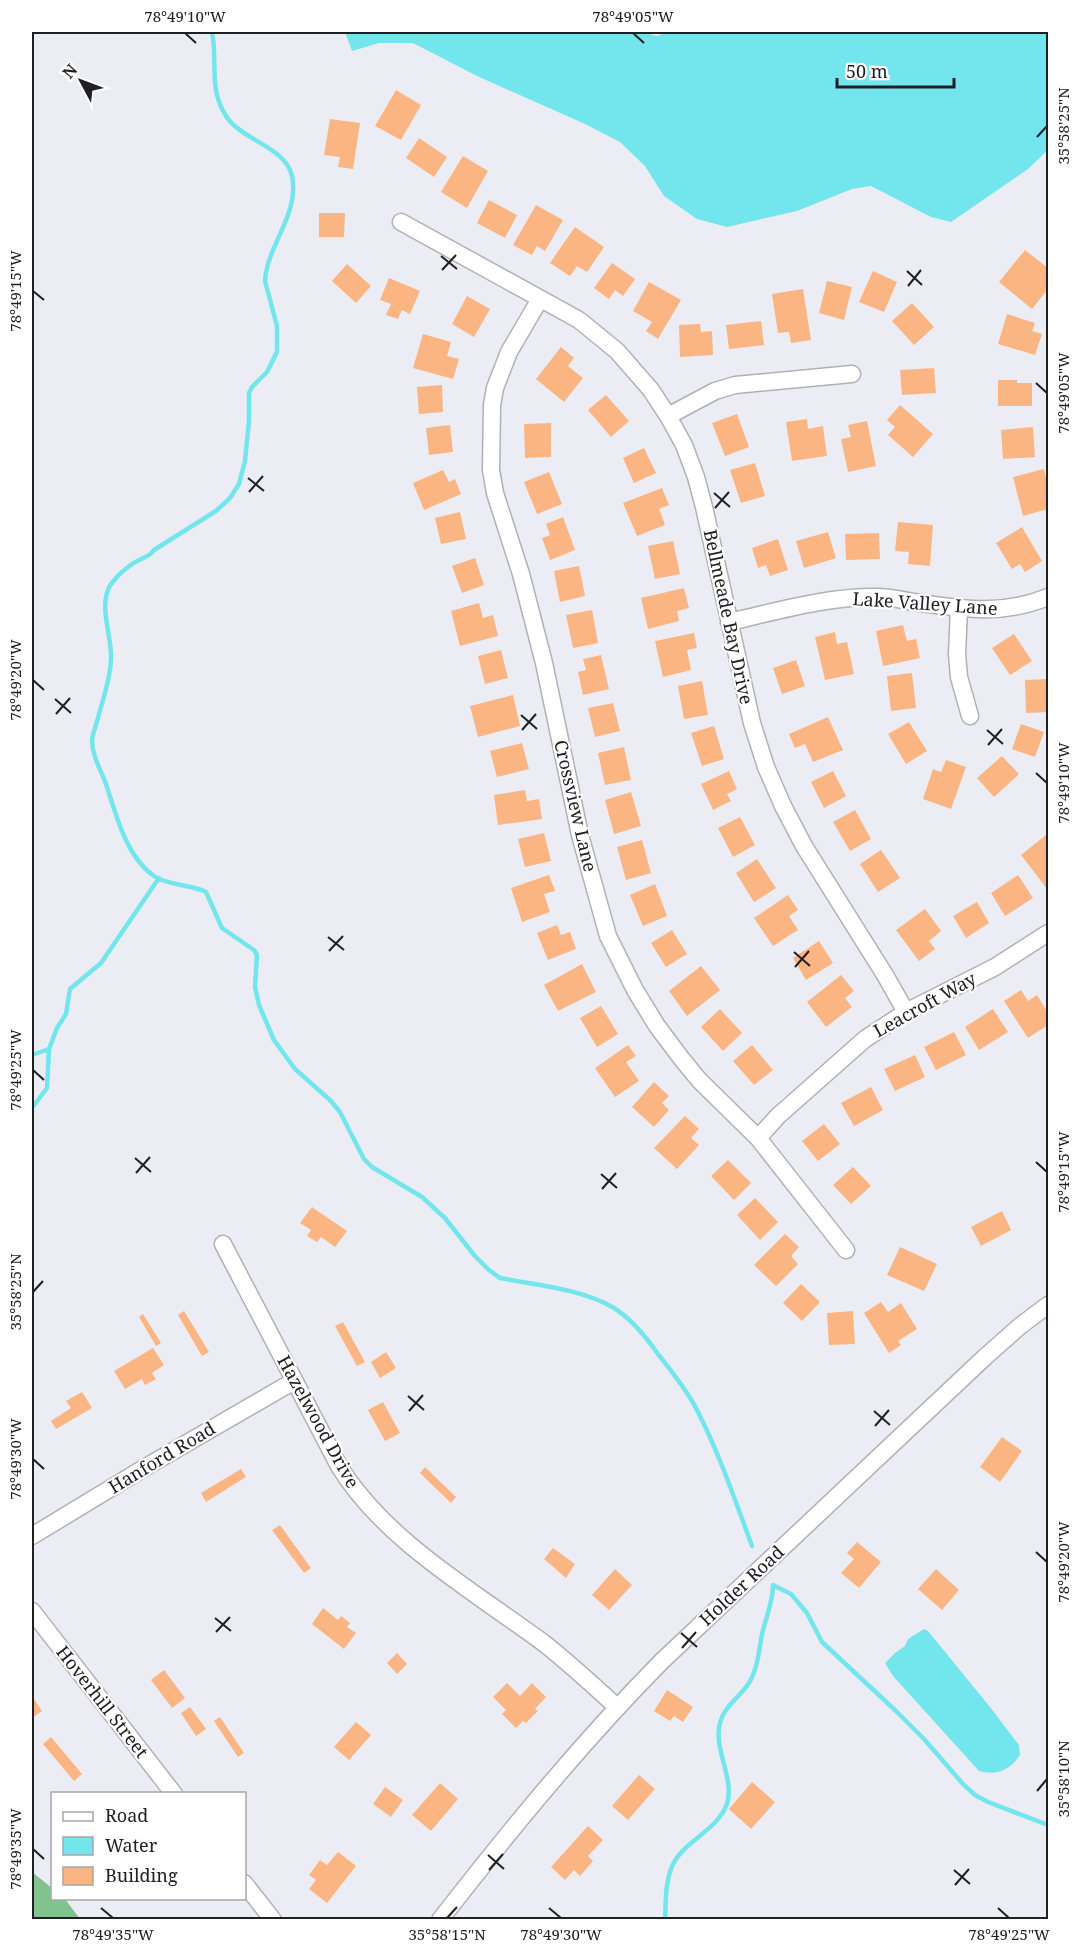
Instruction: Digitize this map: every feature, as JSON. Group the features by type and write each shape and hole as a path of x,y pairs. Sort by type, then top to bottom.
{"street":[{"name":"Bellmeade Bay Drive","path":"401,222 579,320 617,351 651,390 668,416 684,445 696,477 752,723 766,767 804,846 906,1012"},
{"name":"Crossview Lane","path":"540,299 509,352 495,388 492,405 491,470 495,493 521,574 544,663 580,835 608,936 635,990 657,1026 693,1073 758,1138 846,1250"},
{"path":"668,416 715,391 735,385 852,374"},
{"name":"Lake Valley Lane","path":"729,622 851,597 880,597 959,608 1008,609 1029,605 1048,597"},
{"path":"959,608 957,654 959,677 970,716"},
{"name":"Leacroft Way","path":"758,1138 778,1116 865,1039 906,1012 994,967 1048,933"},
{"name":"Hazelwood Drive","path":"223,1244 339,1466 356,1492 416,1550 546,1645 617,1707"},
{"name":"Holder Road","path":"440,1920 524,1813 617,1707 662,1661 985,1357 1048,1305"},
{"name":"Hanford Road","path":"32,1536 294,1381"},
{"name":"Hoverhill Street","path":"32,1611 172,1792"},
{"path":"246,1886 273,1920"}],"green space":[{"path":"32,1872 51,1887 51,1900 66,1900 80,1919 32,1919"}],"water":[{"path":"345,32 642,32 657,36 668,32 1048,32 1048,150 1028,169 951,222 931,217 871,186 852,189 797,211 727,227 697,219 664,196 645,166 620,142 585,124 477,76 413,43 379,43 352,51"},
{"path":"924,1629 928,1631 1019,1745 1020,1755 1008,1768 992,1773 979,1771 893,1676 885,1663 905,1646 908,1639"}],"building":[{"path":"396,90 421,105 401,140 375,126"},
{"path":"330,119 360,123 353,169 338,167 340,157 324,155"},
{"path":"419,138 447,157 434,177 406,158"},
{"path":"463,156 488,171 467,208 441,192"},
{"path":"489,200 517,215 505,238 477,223"},
{"path":"536,205 563,220 545,251 537,246 532,255 513,245"},
{"path":"319,213 345,213 344,237 319,237"},
{"path":"575,227 604,247 587,272 577,266 570,276 550,263"},
{"path":"1025,250 1048,268 1048,289 1032,309 999,282"},
{"path":"612,263 635,279 623,296 615,290 609,299 594,288"},
{"path":"347,264 371,286 356,303 332,281"},
{"path":"873,271 897,282 884,312 859,302"},
{"path":"389,278 420,291 410,314 402,310 398,319 386,315 391,304 380,300"},
{"path":"827,281 852,287 844,320 819,313"},
{"path":"649,282 681,300 658,339 646,331 652,322 633,311"},
{"path":"803,289 811,340 791,343 789,332 778,333 772,294"},
{"path":"467,296 490,309 474,337 452,324"},
{"path":"912,303 934,327 914,345 892,321"},
{"path":"1007,314 1035,323 1032,331 1042,334 1035,355 998,344"},
{"path":"761,321 764,345 729,349 726,325"},
{"path":"700,324 701,332 712,331 713,355 680,357 679,325"},
{"path":"423,334 451,342 447,356 459,359 453,379 413,368"},
{"path":"561,347 574,358 568,366 583,378 564,402 536,379"},
{"path":"934,368 936,393 902,395 900,370"},
{"path":"998,380 1032,383 1032,406 998,406"},
{"path":"442,385 443,412 419,414 417,387"},
{"path":"606,395 629,421 611,437 588,410"},
{"path":"900,405 933,434 913,457 888,435 895,427 887,420"},
{"path":"737,414 749,447 725,456 712,423"},
{"path":"807,419 808,429 823,426 827,456 792,461 786,422"},
{"path":"867,421 876,466 848,472 841,439 851,437 848,425"},
{"path":"551,423 551,457 525,458 524,424"},
{"path":"450,425 453,452 429,455 426,428"},
{"path":"1033,427 1035,457 1003,459 1001,430"},
{"path":"644,448 656,473 634,483 623,458"},
{"path":"755,463 765,496 741,503 730,470"},
{"path":"1044,469 1048,485 1048,509 1023,516 1013,477"},
{"path":"443,470 449,482 455,479 461,494 424,510 413,483"},
{"path":"549,472 562,504 537,514 524,482"},
{"path":"662,488 669,505 659,509 665,525 637,536 623,503"},
{"path":"460,512 466,539 441,544 435,518"},
{"path":"563,517 575,550 550,560 542,538 550,535 546,524"},
{"path":"898,522 933,525 930,566 908,564 909,552 895,551"},
{"path":"1022,527 1042,561 1025,572 1020,564 1012,569 996,543"},
{"path":"828,532 836,558 804,568 796,541"},
{"path":"879,533 880,559 846,560 845,534"},
{"path":"778,539 788,570 770,576 766,565 758,568 752,548"},
{"path":"673,541 680,574 655,579 648,546"},
{"path":"475,558 484,585 462,593 452,566"},
{"path":"579,566 585,596 560,602 554,571"},
{"path":"684,588 689,608 677,611 679,621 648,629 641,598"},
{"path":"479,603 483,618 493,615 498,636 460,646 451,611"},
{"path":"592,610 598,643 573,648 566,615"},
{"path":"903,625 907,641 916,639 920,658 883,666 876,631"},
{"path":"835,632 837,644 847,642 854,674 825,680 815,637"},
{"path":"694,633 697,648 687,650 691,670 663,677 655,641"},
{"path":"1014,634 1032,661 1010,675 992,648"},
{"path":"501,650 508,678 485,684 478,656"},
{"path":"601,655 609,689 583,695 578,672 586,670 583,659"},
{"path":"796,660 805,686 782,694 773,668"},
{"path":"912,673 916,708 891,711 887,676"},
{"path":"1048,679 1048,712 1026,713 1025,680"},
{"path":"702,681 708,715 684,719 678,686"},
{"path":"513,695 520,726 478,737 470,706"},
{"path":"613,703 620,731 595,737 588,708"},
{"path":"828,717 843,750 813,762 805,744 795,748 789,734"},
{"path":"909,722 927,751 906,764 888,734"},
{"path":"1021,724 1044,732 1035,757 1012,749"},
{"path":"714,726 724,759 702,766 691,733"},
{"path":"522,743 529,769 497,777 490,751"},
{"path":"624,747 631,780 605,785 598,753"},
{"path":"1002,756 1019,774 994,797 977,778"},
{"path":"946,760 966,767 951,809 923,799 933,769 941,772"},
{"path":"729,771 737,789 727,794 731,801 713,810 701,784"},
{"path":"833,771 846,796 824,808 811,782"},
{"path":"525,790 527,801 539,799 542,819 498,825 494,795"},
{"path":"631,792 641,826 614,834 605,800"},
{"path":"855,810 871,839 850,851 833,822"},
{"path":"740,817 755,845 733,857 718,828"},
{"path":"544,833 551,861 525,867 518,839"},
{"path":"1046,835 1048,838 1048,890 1021,855"},
{"path":"642,840 651,873 626,880 617,847"},
{"path":"881,850 900,878 878,892 860,864"},
{"path":"757,859 776,888 754,902 736,873"},
{"path":"549,875 555,891 544,894 550,912 522,922 511,888"},
{"path":"1018,875 1033,898 1005,916 991,893"},
{"path":"655,884 667,916 643,926 630,895"},
{"path":"788,895 798,910 789,916 798,930 773,946 754,918"},
{"path":"977,902 989,923 966,938 953,916"},
{"path":"925,909 941,931 929,941 935,949 919,961 896,930"},
{"path":"557,925 561,935 570,932 576,949 548,960 537,933"},
{"path":"672,930 687,954 666,967 651,943"},
{"path":"819,941 833,963 806,980 793,958"},
{"path":"582,964 596,992 558,1011 544,985"},
{"path":"701,966 720,990 687,1016 669,991"},
{"path":"841,975 854,991 845,998 852,1007 826,1027 807,1002"},
{"path":"1021,990 1028,1001 1037,995 1048,1013 1048,1025 1028,1038 1004,1001"},
{"path":"601,1006 618,1034 597,1047 580,1018"},
{"path":"720,1009 742,1033 723,1051 701,1027"},
{"path":"993,1009 1008,1032 979,1050 965,1027"},
{"path":"954,1032 966,1055 936,1070 924,1047"},
{"path":"628,1045 636,1056 626,1062 639,1081 615,1097 595,1068"},
{"path":"752,1045 773,1070 754,1085 733,1061"},
{"path":"915,1055 925,1077 895,1091 884,1069"},
{"path":"654,1082 669,1096 662,1103 669,1110 654,1127 632,1107"},
{"path":"871,1087 883,1110 854,1126 841,1103"},
{"path":"685,1116 699,1129 691,1138 699,1145 677,1169 654,1148"},
{"path":"824,1124 840,1144 818,1161 802,1141"},
{"path":"728,1160 751,1183 734,1200 711,1176"},
{"path":"853,1167 871,1186 851,1204 833,1185"},
{"path":"755,1198 778,1222 760,1240 737,1215"},
{"path":"312,1207 347,1231 335,1247 321,1237 317,1242 307,1236 311,1230 300,1223"},
{"path":"1002,1211 1011,1230 981,1246 971,1227"},
{"path":"785,1234 799,1247 791,1256 798,1264 776,1286 754,1265"},
{"path":"900,1247 937,1264 924,1291 887,1275"},
{"path":"801,1284 820,1302 802,1321 783,1303"},
{"path":"881,1302 888,1312 901,1303 917,1329 898,1341 901,1345 889,1353 864,1313"},
{"path":"184,1311 209,1352 202,1356 178,1315"},
{"path":"853,1311 855,1344 829,1345 827,1313"},
{"path":"143,1314 161,1343 156,1346 139,1317"},
{"path":"343,1322 365,1362 357,1366 335,1326"},
{"path":"153,1348 164,1365 152,1373 156,1379 145,1385 142,1379 125,1389 114,1371"},
{"path":"386,1352 396,1368 380,1378 371,1362"},
{"path":"82,1392 92,1408 56,1429 51,1421 71,1408 66,1401"},
{"path":"383,1402 400,1433 385,1441 368,1410"},
{"path":"1002,1437 1022,1451 1000,1482 980,1467"},
{"path":"425,1467 456,1497 451,1503 420,1473"},
{"path":"241,1469 246,1477 206,1502 201,1493"},
{"path":"280,1525 311,1568 304,1573 272,1530"},
{"path":"857,1542 881,1562 859,1588 841,1573 854,1559 847,1553"},
{"path":"553,1548 575,1564 566,1578 544,1559"},
{"path":"615,1569 632,1585 609,1610 592,1595"},
{"path":"936,1569 959,1590 942,1610 918,1589"},
{"path":"323,1608 338,1620 341,1616 350,1623 347,1627 356,1633 344,1649 312,1624"},
{"path":"397,1653 407,1664 397,1674 387,1663"},
{"path":"164,1670 185,1698 172,1708 151,1680"},
{"path":"507,1683 520,1696 532,1683 546,1697 535,1709 538,1711 526,1723 523,1721 516,1728 502,1714 506,1710 493,1697"},
{"path":"667,1690 693,1707 683,1722 674,1716 670,1721 654,1711"},
{"path":"32,1696 42,1711 32,1718"},
{"path":"190,1707 206,1729 196,1736 181,1713"},
{"path":"220,1717 244,1753 238,1757 214,1721"},
{"path":"356,1722 371,1735 349,1760 334,1747"},
{"path":"51,1737 82,1774 74,1781 43,1744"},
{"path":"639,1775 655,1789 628,1820 612,1806"},
{"path":"752,1782 775,1802 751,1829 729,1809"},
{"path":"440,1783 458,1799 431,1831 412,1815"},
{"path":"385,1787 403,1800 391,1817 373,1804"},
{"path":"588,1826 603,1840 588,1856 593,1861 580,1876 574,1870 565,1880 551,1867"},
{"path":"338,1852 356,1866 327,1903 309,1889 316,1880 309,1875 320,1860 327,1865"}],"waterway":[{"path":"212,32 215,84 220,106 233,124 281,158 288,166 292,176 293,190 288,216 271,255 265,281 277,326 277,352 267,372 249,393 245,461 239,484 230,498 216,511 128,567 111,584 107,592 105,611 111,660 108,682 92,740 95,757 123,834 144,868 160,879 206,892 222,928 254,950 257,955 255,987 259,1005 274,1040 295,1069 340,1112 364,1159 372,1167 422,1197 445,1218 474,1255 500,1278 558,1288 588,1296 621,1312 644,1335 689,1395 697,1410 720,1460 752,1546"},
{"path":"32,1108 47,1088 49,1049 57,1028 66,1014 70,989 101,963 159,878"},
{"path":"32,1055 49,1049"},
{"path":"665,1920 668,1881 676,1859 715,1822 727,1804 729,1794 719,1743 720,1723 725,1712 749,1683 754,1671 771,1603 773,1585 791,1594 807,1613 822,1642 896,1711 975,1795 1048,1825"}]}
